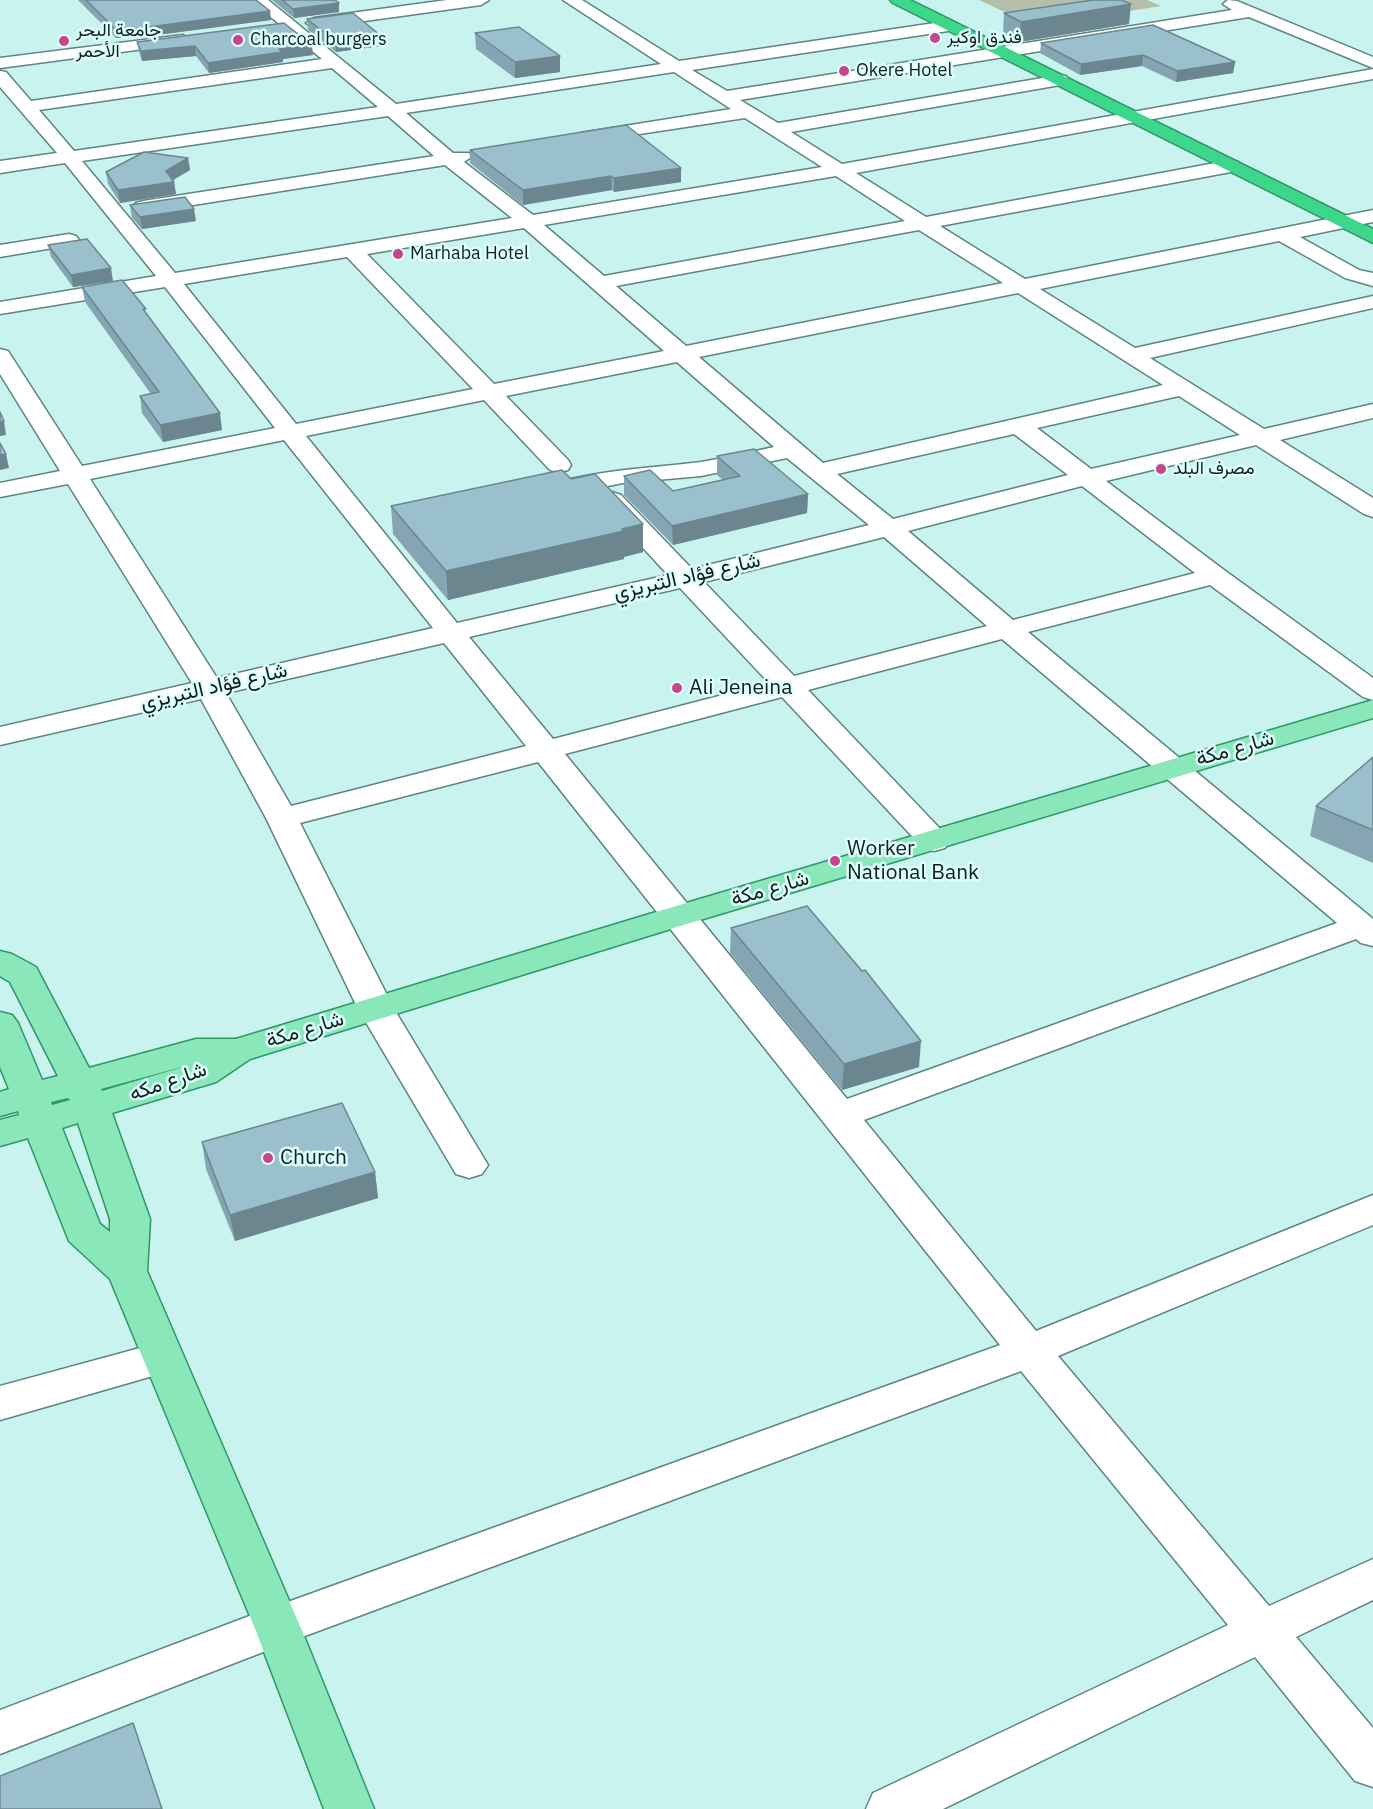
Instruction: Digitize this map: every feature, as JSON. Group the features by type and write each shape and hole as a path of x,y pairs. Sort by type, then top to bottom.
{"highway":[{"path":"898,0 1373,237"}],"main road":[{"name":"شارع مكة","path":"237,1051 1373,708"},
{"path":"0,962 24,975 86,1095 130,1219 127,1271 277,1626 349,1809"},
{"path":"0,1023 24,1107 83,1231 127,1271"},
{"name":"شارع مكه","path":"0,1133 24,1107 203,1074 237,1051"}],"street":[{"path":"258,0 279,28 336,62 449,159 527,220 792,450 889,528 1170,768 1367,931"},
{"path":"279,28 481,0"},
{"path":"571,0 1373,509"},
{"path":"1221,0 1373,63"},
{"path":"725,97 1250,12"},
{"path":"0,167 948,26"},
{"path":"0,63 198,38"},
{"path":"27,107 336,62"},
{"path":"0,284 7,307 841,170 1373,74"},
{"path":"0,76 69,156 289,431 379,528 450,632 678,916 1029,1351 1264,1631 1373,1766"},
{"path":"777,129 1060,81"},
{"path":"565,141 749,112"},
{"path":"114,212 484,154"},
{"path":"600,283 1231,166"},
{"path":"0,490 1373,216"},
{"path":"1281,234 1352,274 1373,280"},
{"path":"0,251 69,240"},
{"path":"351,249 559,465"},
{"path":"1133,355 1373,302"},
{"path":"0,356 209,688 282,818 376,1009 469,1165"},
{"path":"819,471 1182,388"},
{"name":"شارع فؤاد التبريزي","path":"0,736 685,579 1086,478 1373,411"},
{"path":"1019,426 1215,576 1373,691"},
{"path":"549,491 594,481 701,468 792,450"},
{"path":"594,481 934,841"},
{"path":"282,818 1215,576"},
{"path":"839,1116 1367,931"},
{"path":"0,1732 277,1626 1029,1351 1373,1209"},
{"path":"0,1403 162,1358"},
{"path":"891,1809 1373,1578"}],"green space":[{"path":"979,0 1147,0 1161,6 1035,26"}],"building":[{"path":"86,0 256,0 270,11 133,29 132,27 115,29"},
{"path":"282,0 335,0 339,3 293,9"},
{"path":"1093,0 1121,0 1131,4 1021,22 1004,13"},
{"path":"353,13 380,35 335,41 307,19"},
{"path":"284,23 312,45 208,63 195,46 141,51 137,42"},
{"path":"1153,25 1235,62 1177,71 1143,55 1081,64 1041,43"},
{"path":"519,27 560,56 515,62 475,33"},
{"path":"626,125 681,168 523,190 470,150"},
{"path":"144,152 188,158 166,171 174,182 118,190 106,172"},
{"path":"185,197 194,209 140,217 130,205"},
{"path":"87,239 111,268 71,275 48,245"},
{"path":"122,280 146,309 143,309 220,413 160,425 140,396 159,392 82,287"},
{"path":"0,443 6,454 0,455"},
{"path":"754,449 808,494 672,526 624,476 650,470 673,491 740,476 717,456"},
{"path":"562,470 571,479 595,474 643,524 622,529 624,531 446,571 391,506"},
{"path":"1373,757 1373,830 1316,806"},
{"path":"807,906 862,971 865,970 921,1041 844,1064 731,928"},
{"path":"342,1103 375,1172 230,1215 202,1142"},
{"path":"133,1723 162,1809 0,1809 0,1776"}],"place":[{"name":"فندق اوكير","path":"935,38"},
{"name":"Charcoal burgers","path":"238,40"},
{"name":"جامعة البحر الأحمر","path":"64,41"},
{"name":"Okere Hotel","path":"844,71"},
{"name":"Marhaba Hotel","path":"398,254"},
{"name":"مصرف البلد","path":"1161,469"},
{"name":"Ali Jeneina","path":"677,688"},
{"name":"Worker National Bank","path":"835,861"},
{"name":"Church","path":"268,1158"}]}
